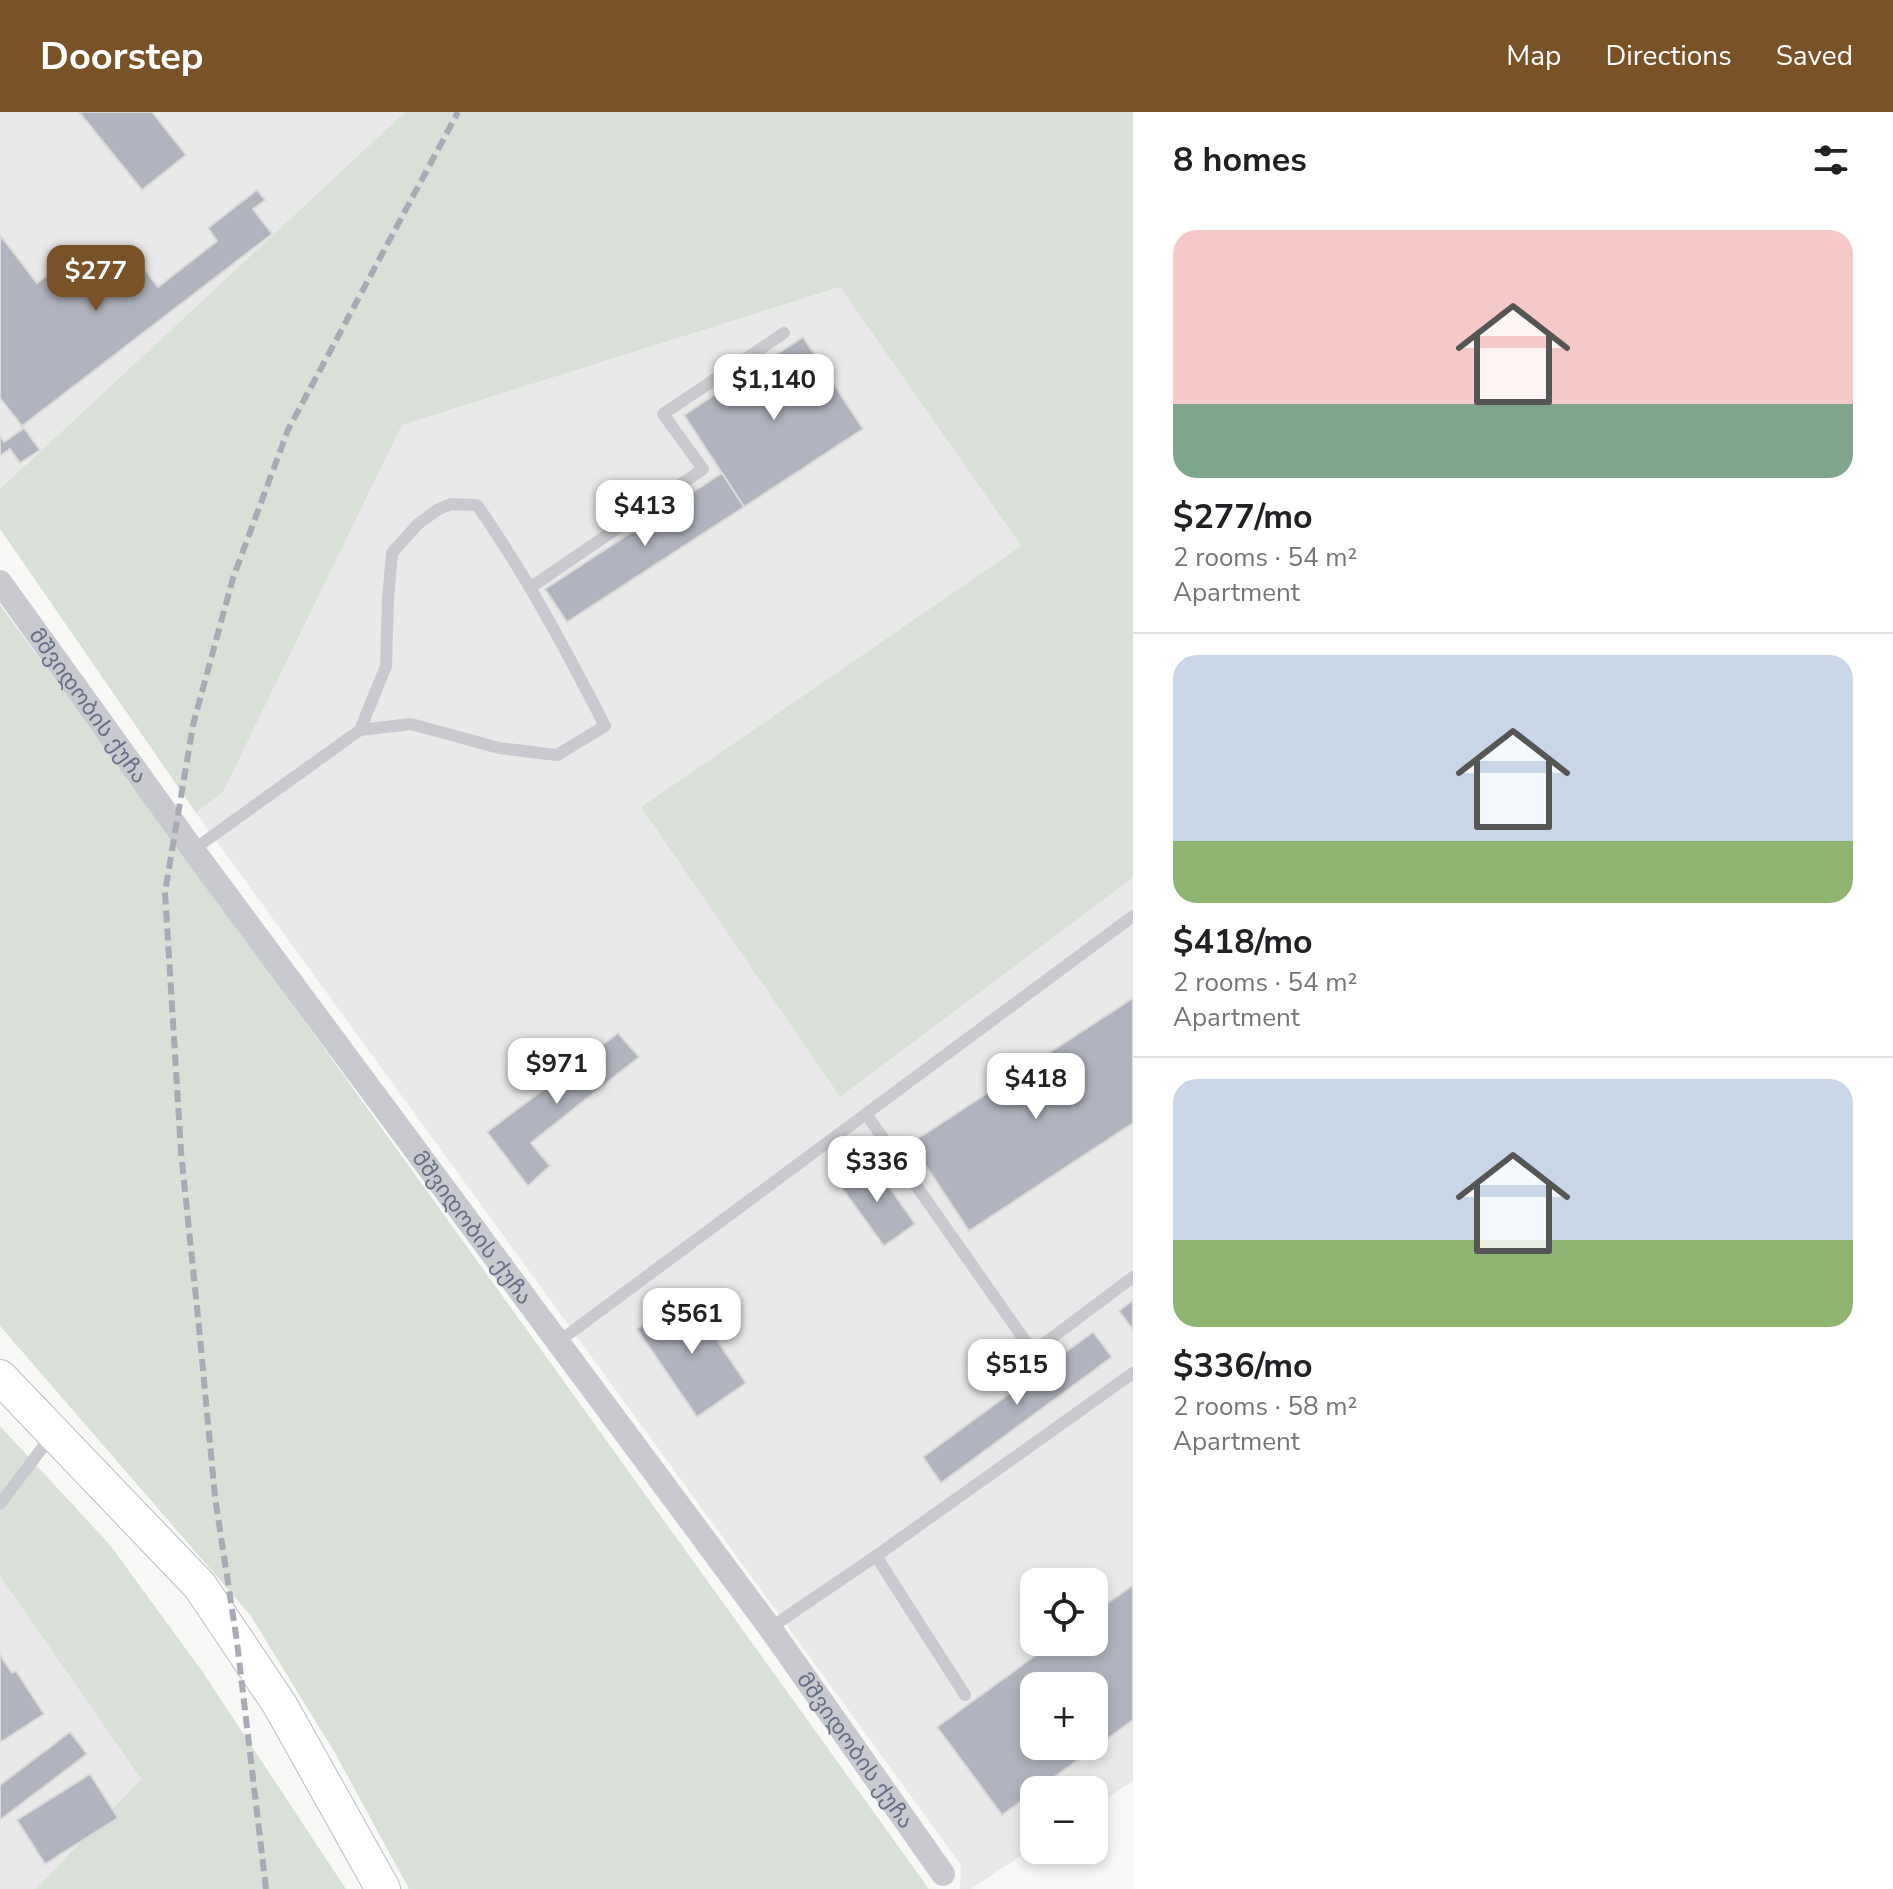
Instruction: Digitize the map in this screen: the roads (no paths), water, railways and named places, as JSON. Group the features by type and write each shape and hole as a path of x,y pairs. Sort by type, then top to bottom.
{"main road":[{"path":"0,1377 200,1586 280,1705 383,1889"}],"street":[{"name":"მშვიდობის ქუჩა","path":"0,582 193,850 770,1628 943,1874"}],"lane":[{"path":"530,588 703,469 663,414 784,333"},
{"path":"193,850 360,730 411,724 499,748 557,755 605,726 552,624 477,505 451,504 437,510 417,525 392,553 386,666 360,730"},
{"path":"558,1342 1133,916"},
{"path":"866,1114 1033,1352 1133,1277"},
{"path":"770,1628 1133,1373"},
{"path":"0,1504 54,1432"},
{"path":"876,1556 965,1695"}],"railway":[{"path":"266,1889 237,1642 215,1497 181,1152 165,892 193,725 233,578 288,430 458,112"}]}
